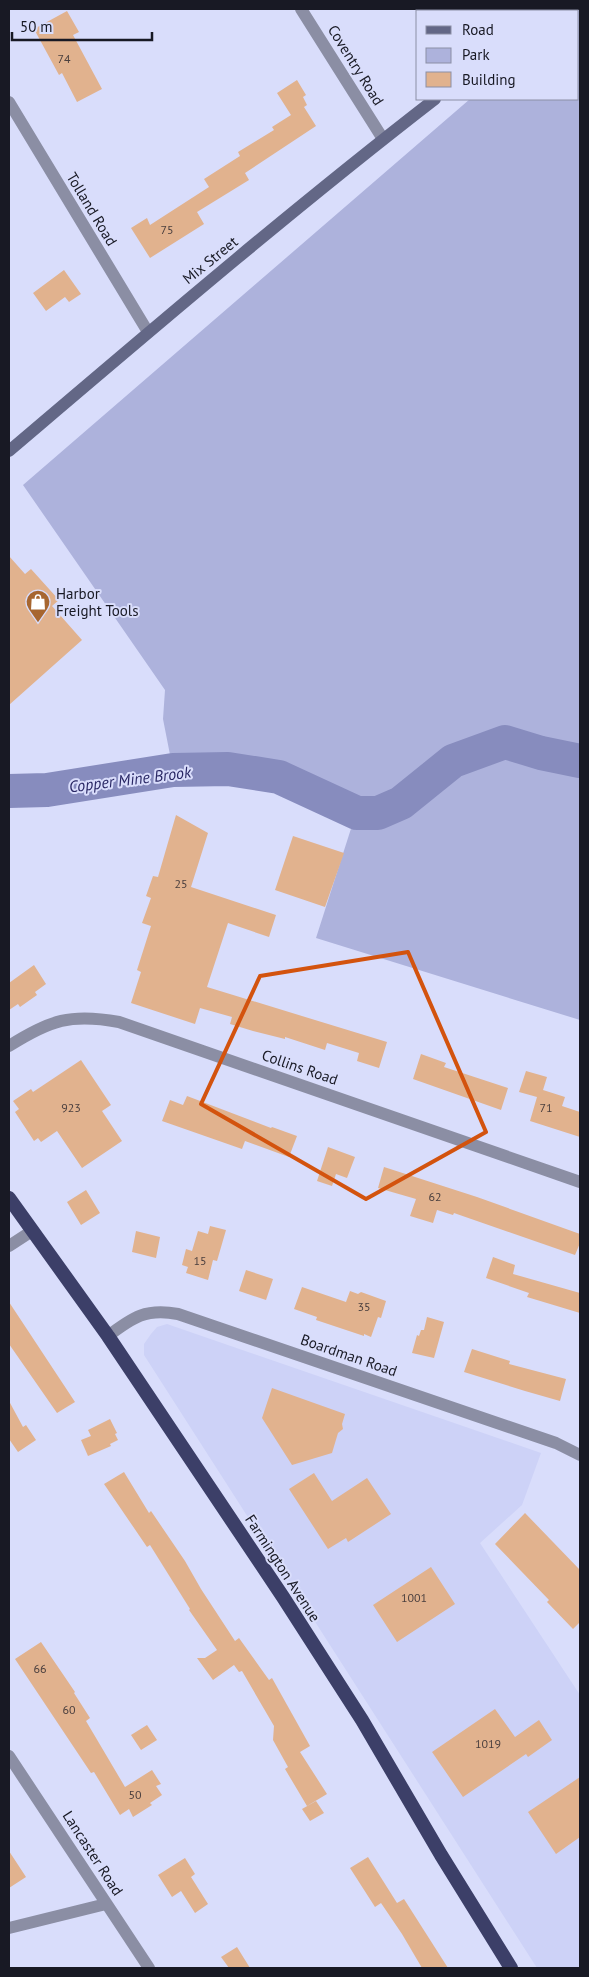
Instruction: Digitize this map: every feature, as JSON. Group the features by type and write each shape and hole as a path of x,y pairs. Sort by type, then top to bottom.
{"highway":[{"name":"Farmington Avenue","path":"9,1198 108,1336 278,1588 334,1676 511,1968"}],"main road":[{"name":"Mix Street","path":"9,451 148,332 383,139 434,100"}],"street":[{"name":"Coventry Road","path":"301,9 383,139"},
{"name":"Tolland Road","path":"9,102 148,332"},
{"name":"Collins Road","path":"9,1046 44,1025 67,1019 88,1018 120,1022 580,1182"},
{"path":"9,1246 32,1231"},
{"name":"Boardman Road","path":"108,1336 138,1315 164,1312 178,1314 556,1443 580,1455"},
{"name":"Lancaster Road","path":"9,1756 149,1968"},
{"path":"9,1928 106,1904"}],"highlighted area":[{"path":"408,952 486,1132 366,1199 201,1104 260,976"}],"shaded area":[{"path":"167,1324 541,1453 522,1505 480,1543 580,1695 580,1968 537,1968 144,1355 144,1344 151,1334 157,1327"}],"green space":[{"path":"580,9 580,1020 316,938 356,813 279,777 228,769 173,770 163,719 165,690 23,485 469,100 579,100 579,10 572,10"}],"building":[{"path":"67,11 79,32 73,35 102,89 77,102 62,73 59,75 34,29"},
{"path":"297,80 306,95 303,97 307,105 304,107 316,126 245,173 249,180 197,212 204,224 150,258 131,228 147,218 150,225 209,187 204,179 240,156 238,152 274,130 272,127 291,115 277,93"},
{"path":"64,270 81,294 69,302 65,297 46,311 33,293"},
{"name":"Harbor Freight Tools","path":"9,556 25,574 31,569 59,600 52,606 82,640 9,705"},
{"path":"176,815 208,833 191,887 276,915 269,937 228,923 207,987 387,1042 379,1068 357,1061 359,1053 327,1043 325,1050 285,1037 285,1039 253,1031 230,1024 232,1017 200,1008 195,1024 131,1003 141,972 137,970 151,926 142,923 151,898 146,896 153,876 158,877"},
{"path":"293,836 344,853 325,907 275,890"},
{"path":"34,965 46,984 35,992 37,995 20,1007 18,1004 9,1010 9,983"},
{"path":"421,1054 446,1063 444,1067 508,1088 501,1110 413,1079"},
{"path":"81,1060 111,1105 102,1111 122,1141 82,1168 57,1131 41,1142 38,1138 34,1141 15,1112 19,1109 13,1101 31,1089 33,1092"},
{"path":"526,1071 547,1077 543,1090 565,1097 562,1106 580,1112 580,1137 530,1121 537,1097 519,1092"},
{"path":"187,1096 297,1136 289,1157 245,1141 242,1149 162,1121 170,1100 183,1105"},
{"path":"328,1147 355,1157 347,1178 336,1174 332,1186 317,1181"},
{"path":"384,1167 477,1197 580,1234 580,1243 575,1255 454,1213 453,1215 437,1210 433,1223 410,1216 416,1199 378,1188"},
{"path":"86,1190 100,1213 81,1225 67,1202"},
{"path":"210,1226 226,1230 217,1261 213,1260 208,1280 186,1273 188,1267 182,1265 186,1249 192,1251 198,1231 208,1234"},
{"path":"136,1231 160,1237 156,1258 132,1252"},
{"path":"493,1257 515,1265 513,1274 580,1293 580,1313 527,1297 529,1293 486,1278"},
{"path":"246,1270 273,1279 266,1300 239,1291"},
{"path":"302,1287 346,1302 350,1291 358,1294 361,1292 386,1301 381,1318 378,1317 371,1337 316,1320 317,1317 294,1309"},
{"path":"9,1302 75,1402 57,1413 9,1344"},
{"path":"427,1317 444,1322 434,1358 412,1353 417,1335 419,1336 421,1330 424,1330"},
{"path":"472,1349 510,1361 509,1364 566,1379 560,1401 464,1372"},
{"path":"272,1388 345,1414 342,1424 343,1429 338,1433 332,1453 292,1465 262,1418"},
{"path":"9,1401 23,1427 26,1425 36,1440 18,1452 9,1439"},
{"path":"110,1419 117,1433 115,1434 118,1440 110,1444 111,1446 88,1456 81,1440 91,1436 88,1430"},
{"path":"124,1472 149,1513 151,1511 185,1561 235,1641 239,1638 269,1680 272,1678 310,1746 300,1752 327,1794 307,1806 285,1769 288,1767 273,1740 274,1726 242,1671 239,1672 234,1665 213,1680 197,1658 205,1658 217,1650 189,1610 150,1545 147,1547 104,1484"},
{"path":"314,1473 332,1501 367,1478 391,1514 348,1542 346,1538 328,1549 289,1489"},
{"path":"525,1513 580,1570 580,1622 573,1629 547,1602 549,1600 495,1544"},
{"path":"431,1567 455,1604 397,1642 373,1605"},
{"path":"41,1642 75,1692 90,1718 86,1721 125,1787 152,1770 161,1784 156,1786 162,1795 150,1803 152,1805 133,1817 129,1809 120,1815 94,1772 91,1773 15,1659"},
{"path":"495,1709 515,1737 539,1720 552,1740 528,1757 526,1754 463,1797 432,1752"},
{"path":"147,1725 157,1740 141,1750 131,1735"},
{"path":"580,1777 580,1837 556,1854 528,1812"},
{"path":"316,1801 324,1813 310,1821 302,1809"},
{"path":"9,1851 26,1877 9,1888"},
{"path":"368,1857 397,1903 404,1899 448,1968 422,1968 381,1903 375,1907 350,1868"},
{"path":"185,1858 195,1874 191,1877 208,1904 195,1913 181,1891 172,1897 158,1875"},
{"path":"237,1947 250,1968 229,1968 221,1957"}],"waterway":[{"name":"Copper Mine Brook","path":"9,791 47,790 173,770 228,769 279,777 357,813 378,813 401,803 453,761 505,742 541,753 580,761"}],"place":[{"name":"Harbor Freight Tools","path":"38,623"}]}
